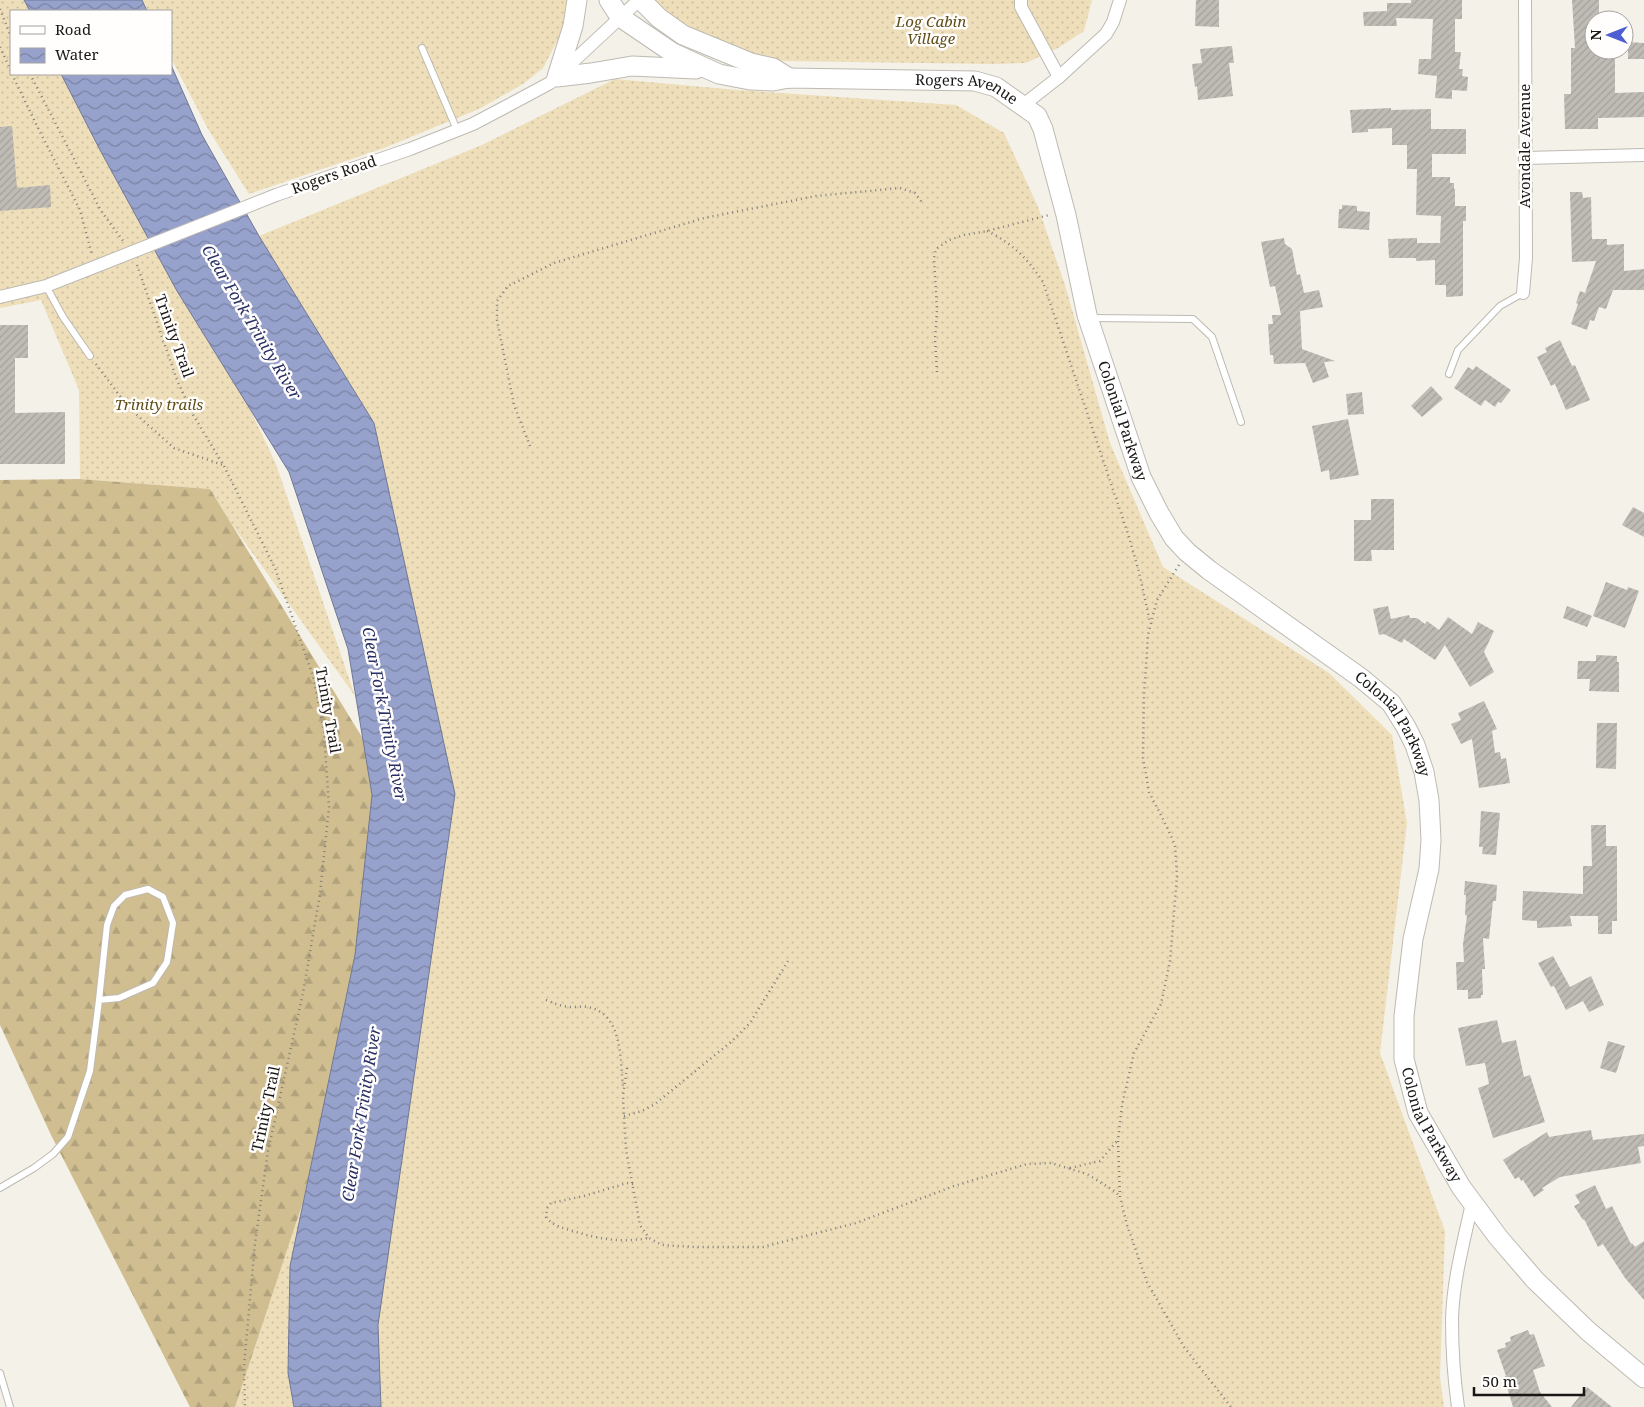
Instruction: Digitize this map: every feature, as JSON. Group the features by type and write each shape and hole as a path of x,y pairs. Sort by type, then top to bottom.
{"street":[{"path":"577,0 573,26 557,77 632,66 710,70"},
{"path":"609,0 620,17"},
{"name":"Rogers Road","path":"0,297 46,286 276,195 410,149 456,130 550,83 640,0"},
{"name":"Rogers Avenue","path":"640,0 659,18 683,35 751,63 773,68 789,78"},
{"path":"1021,0 1022,7 1059,77"},
{"name":"Rogers Avenue","path":"620,17 673,53 719,74 750,80 773,81 789,78 975,81 996,87 1022,106 1059,77 1106,34 1113,22 1120,0"},
{"name":"Avondale Avenue","path":"1523,293 1526,258 1525,0"},
{"name":"Colonial Parkway","path":"1022,106 1037,116 1042,129 1064,210 1088,318 1141,477 1174,538 1209,570 1361,678 1392,703 1415,745 1424,772 1429,800 1431,840 1429,869 1413,939 1404,1016 1404,1059 1418,1113 1472,1203 1498,1237 1536,1280 1588,1331 1644,1378"},
{"path":"1525,158 1644,155"},
{"path":"1458,1407 1452,1319 1456,1282 1472,1203"}],"lane":[{"path":"422,48 456,130"},
{"path":"46,286 63,317 90,356"},
{"path":"1449,374 1458,350 1500,306 1523,293"},
{"path":"1088,318 1193,319 1212,337 1241,422"},
{"path":"0,1188 54,1154 68,1137 90,1071 107,926 114,906 125,895 148,889 163,897 173,923 167,962 153,983 119,998 99,1000"},
{"path":"0,1373 10,1407"}],"path":[{"path":"1,11 10,34"},
{"path":"0,47 10,68"},
{"path":"13,75 80,210 91,250 98,266"},
{"path":"31,75 100,211 124,242"},
{"path":"530,446 514,405 497,320 497,301 508,286 554,263 704,218 816,196 900,188 915,193 923,204"},
{"path":"937,372 935,339 937,310 934,258 936,249 949,240 1044,217 1064,210"},
{"path":"987,231 1002,238 1015,249 1031,264 1043,282 1129,537 1151,623"},
{"name":"Trinity Trail","path":"133,258 138,266 177,380 192,413 224,466 275,568 313,676 324,732 329,807 320,894 302,993 268,1151 254,1243 244,1366 245,1407"},
{"path":"90,356 128,407 174,448 224,466"},
{"path":"1188,552 1157,600 1148,635 1144,696 1143,758 1148,792 1166,823 1174,845 1178,876 1170,962 1160,1004 1134,1053 1122,1105 1118,1140 1120,1197 1126,1225 1147,1282 1184,1346 1230,1407"},
{"path":"624,1116 655,1104 731,1042 750,1023 788,961"},
{"path":"546,1000 558,1005 586,1006 605,1013 612,1023 616,1038 623,1091 626,1150 640,1225 648,1238 662,1245 763,1247 856,1223 954,1186 1027,1164 1051,1163 1087,1174 1116,1192 1120,1197"},
{"path":"623,1091 628,1068"},
{"path":"1069,1169 1100,1162 1118,1140"},
{"path":"633,1184 627,1183 584,1196 551,1203 547,1208 546,1217 551,1223 602,1240 648,1238"}],"green space":[{"name":"Trinity trails","path":"0,0 55,0 60,10 10,10 10,75 90,75 276,464 355,696 231,523 210,489 80,479 79,390 41,300 0,308"},
{"path":"142,0 570,0 564,28 543,68 523,84 479,109 384,148 249,194 208,129 172,60 172,10 147,10"},
{"name":"Log Cabin Village","path":"652,0 1092,0 1084,31 1058,48 1026,63 993,64 783,61 740,53 701,38"},
{"path":"615,79 737,90 956,105 1004,133 1038,207 1065,285 1110,443 1163,567 1329,673 1392,735 1407,823 1380,1053 1445,1231 1440,1377 1444,1407 235,1407 303,1202 394,1213 374,423 259,236 482,145"},
{"path":"80,479 210,489 395,791 303,1202 235,1407 190,1407 51,1135 0,1025 0,480"}],"water":[{"path":"24,0 142,0 147,10 29,10"},
{"name":"Clear Fork Trinity River","path":"172,67 202,135 259,236 374,423 455,794 378,1325 381,1407 294,1407 288,1373 290,1266 355,955 372,795 348,649 289,472 177,291 62,75 172,75"}],"building":[{"path":"1196,0 1219,0 1219,27 1195,26"},
{"path":"1411,0 1462,0 1462,19 1455,19 1455,52 1461,52 1459,69 1463,69 1462,76 1468,77 1467,91 1452,90 1452,99 1435,98 1437,76 1418,74 1419,59 1431,59 1433,19 1396,18 1397,26 1364,26 1363,12 1387,11 1387,3 1411,3"},
{"path":"1572,0 1599,0 1599,10 1584,10 1584,60 1615,60 1615,93 1644,92 1644,117 1598,118 1598,129 1565,129 1564,94 1571,94 1571,48 1575,48"},
{"path":"1634,42 1644,43 1644,59 1634,59"},
{"path":"1232,46 1234,63 1229,63 1233,96 1198,100 1192,64 1202,63 1200,49"},
{"path":"1391,108 1391,110 1431,109 1431,129 1466,129 1466,154 1432,154 1432,177 1450,177 1450,183 1454,183 1455,206 1466,206 1466,221 1463,221 1463,296 1446,297 1446,285 1435,285 1435,260 1416,261 1416,258 1389,258 1388,239 1417,238 1417,243 1440,243 1441,216 1416,215 1417,169 1407,169 1407,145 1392,145 1392,128 1368,129 1368,132 1352,133 1350,110"},
{"path":"12,126 17,188 50,185 51,207 0,211 0,127"},
{"path":"1570,192 1582,192 1583,198 1591,197 1592,239 1607,239 1607,245 1624,244 1624,271 1644,269 1644,290 1613,290 1606,309 1599,307 1594,321 1590,320 1587,330 1571,324 1580,291 1585,293 1596,261 1572,262"},
{"path":"1342,205 1357,206 1357,211 1370,212 1369,230 1338,228 1339,209 1342,209"},
{"path":"1284,238 1285,244 1292,249 1297,275 1300,274 1304,293 1319,290 1323,307 1300,311 1302,349 1335,361 1324,362 1329,377 1313,383 1305,363 1274,364 1273,355 1270,355 1268,324 1273,324 1272,315 1281,315 1275,286 1270,287 1261,242"},
{"path":"0,325 28,325 28,358 15,358 15,413 65,412 65,464 0,464"},
{"path":"1560,340 1572,366 1575,365 1590,400 1566,410 1555,384 1551,386 1537,357 1547,352 1545,348"},
{"path":"1476,366 1511,390 1501,403 1498,402 1495,407 1485,400 1481,406 1454,388 1468,367 1473,370"},
{"path":"1431,386 1443,399 1422,417 1411,406"},
{"path":"1362,392 1364,414 1348,415 1346,394"},
{"path":"1348,419 1359,475 1330,480 1329,470 1321,472 1312,426"},
{"path":"1371,499 1394,499 1394,550 1371,550 1372,561 1354,561 1354,520 1371,520"},
{"path":"1633,507 1644,513 1644,537 1622,525"},
{"path":"1606,582 1627,590 1628,587 1639,591 1625,628 1593,616"},
{"path":"1388,606 1391,619 1409,615 1410,618 1417,618 1425,624 1427,621 1439,630 1448,617 1472,634 1478,622 1494,631 1484,652 1494,672 1470,687 1445,645 1435,660 1404,639 1402,643 1384,634 1379,635 1373,609"},
{"path":"1567,606 1592,616 1587,627 1563,618"},
{"path":"1596,655 1617,656 1617,662 1619,662 1619,692 1589,691 1590,679 1577,679 1578,661 1596,661"},
{"path":"1484,701 1497,729 1492,731 1495,753 1500,752 1501,759 1506,758 1510,783 1479,788 1472,739 1461,744 1451,724 1461,720 1458,713"},
{"path":"1597,723 1617,723 1616,769 1596,768"},
{"path":"1481,811 1500,813 1496,855 1482,854 1483,847 1479,847"},
{"path":"1591,825 1606,825 1606,846 1617,846 1617,921 1612,921 1612,934 1598,934 1598,916 1570,916 1572,926 1537,928 1537,921 1522,920 1523,891 1583,894 1583,866 1592,866"},
{"path":"1465,881 1497,885 1496,901 1493,901 1489,939 1483,938 1485,969 1482,969 1483,995 1481,995 1481,998 1468,999 1468,990 1457,990 1456,962 1464,962 1463,944 1467,916 1465,915"},
{"path":"1553,956 1570,987 1591,976 1604,1005 1589,1012 1583,1001 1566,1010 1554,986 1551,987 1538,963"},
{"path":"1497,1020 1502,1043 1516,1040 1524,1077 1530,1075 1545,1122 1493,1138 1478,1088 1489,1084 1485,1063 1466,1066 1458,1028"},
{"path":"1608,1041 1625,1046 1616,1073 1600,1068"},
{"path":"1591,1130 1593,1140 1644,1134 1644,1146 1638,1147 1641,1163 1560,1177 1542,1188 1544,1190 1534,1197 1523,1180 1521,1181 1519,1177 1515,1179 1503,1160 1547,1132 1549,1137"},
{"path":"1595,1185 1606,1209 1612,1206 1631,1244 1635,1247 1644,1241 1644,1300 1625,1278 1603,1244 1598,1247 1584,1219 1574,1206 1580,1203 1575,1195"},
{"path":"1528,1330 1530,1335 1534,1334 1545,1366 1533,1370 1540,1392 1552,1407 1513,1407 1504,1377 1506,1376 1497,1350 1506,1347 1505,1343 1511,1341 1510,1337"},
{"path":"1587,1387 1612,1407 1571,1407"}]}
